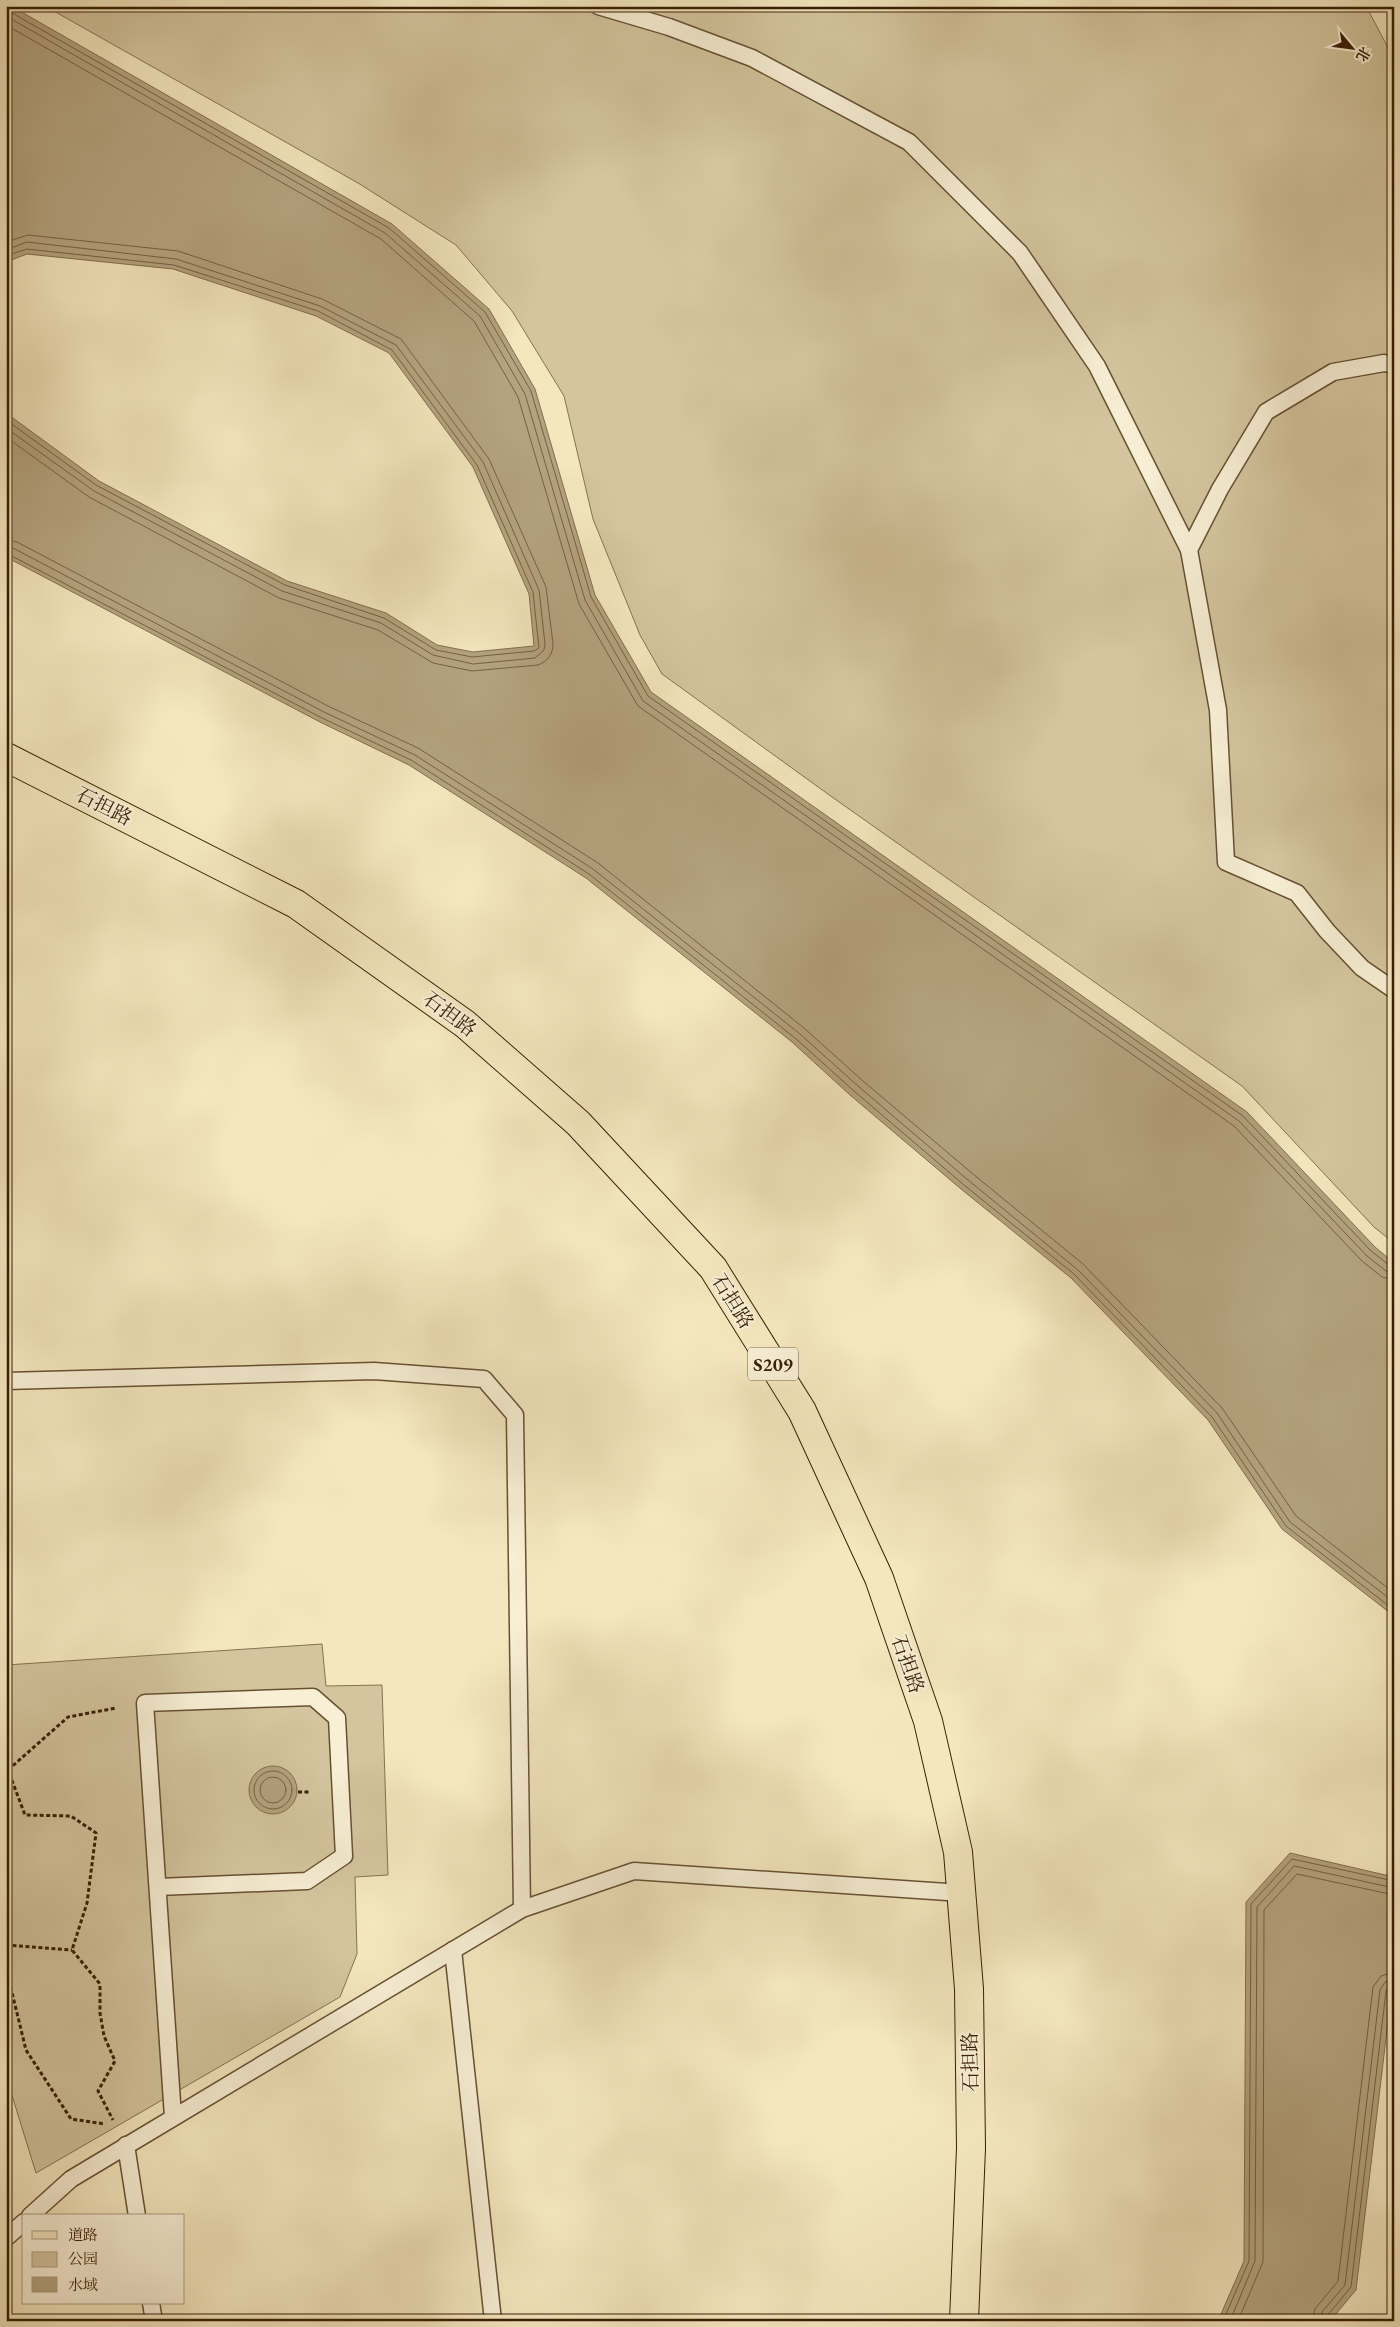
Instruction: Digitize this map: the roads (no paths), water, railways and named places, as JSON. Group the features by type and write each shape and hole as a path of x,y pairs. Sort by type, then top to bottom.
{"main road":[{"name":"石担路","path":"6,757 296,904 466,1024 578,1123 713,1268 802,1411 879,1578 928,1721 958,1852 969,1989 971,2148 964,2321"}],"lane":[{"path":"598,6 669,27 752,58 909,142 1020,252 1097,366 1189,550 1218,710 1226,862 1297,894 1327,931 1362,968 1394,990"},
{"path":"1189,550 1220,489 1266,412 1333,372 1384,364 1394,365"},
{"path":"6,1381 374,1371 484,1379 515,1415 522,1909"},
{"path":"158,1887 308,1881 344,1856 338,1718 314,1697 145,1703 173,2117"},
{"path":"32,2214 71,2179 522,1909 634,1871 962,1893"},
{"path":"453,1950 492,2321"},
{"path":"126,2145 137,2214"},
{"path":"6,2238 22,2224"},
{"path":"151,2304 154,2321"}],"water":[{"path":"6,6 11,6 392,224 489,309 535,389 595,595 651,692 1247,1112 1375,1247 1394,1263 1394,1616 1282,1529 1208,1420 1071,1278 961,1189 850,1095 792,1042 586,878 409,765 320,722 6,557 6,413 99,481 287,581 386,613 437,645 473,652 534,646 529,594 473,467 389,353 316,316 173,269 27,254 6,262"},
{"path":"268,1766 278,1766 290,1773 297,1785 297,1795 290,1807 278,1814 268,1814 260,1810 253,1803 249,1795 249,1785 253,1777 260,1770"},
{"path":"1290,1853 1394,1877 1394,1971 1356,2290 1330,2321 1218,2321 1244,2261 1246,1902"}]}
